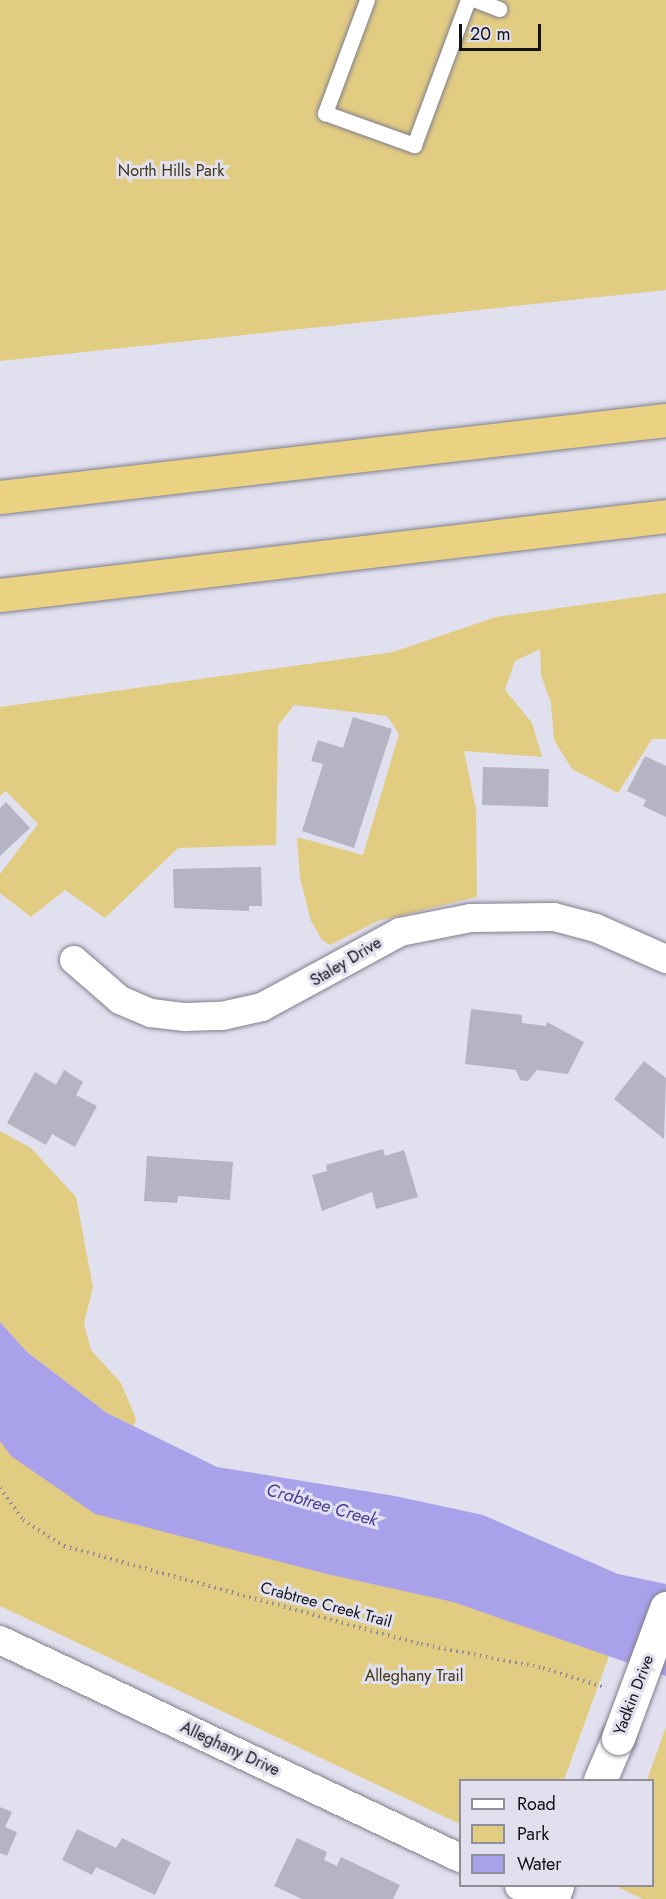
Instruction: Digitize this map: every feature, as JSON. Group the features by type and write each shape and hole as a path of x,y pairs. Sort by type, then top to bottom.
{"highway":[{"path":"0,497 666,420"},
{"path":"0,595 666,516"}],"street":[{"name":"Staley Drive","path":"74,960 120,1000 151,1012 185,1017 222,1016 262,1007 300,990 368,946 400,932 471,918 554,917 596,928 666,959"},
{"name":"Yadkin Drive","path":"600,1779 666,1608"},
{"name":"Alleghany Drive","path":"0,1640 459,1858"},
{"path":"521,1887 550,1899"}],"lane":[{"path":"367,0 325,113 414,145 468,0"},
{"path":"476,0 499,9"}],"path":[{"name":"Crabtree Creek Trail","path":"0,1488 23,1520 64,1546 421,1644 543,1668 610,1690"}],"green space":[{"name":"North Hills Park","path":"0,0 666,0 666,290 0,361"},
{"path":"666,593 666,739 652,739 618,793 572,769 554,740 551,703 541,675 540,649 515,661 505,690 532,723 542,757 464,751 476,809 477,897 378,921 330,945 322,940 311,921 300,878 297,837 363,855 399,734 387,716 294,705 278,726 276,845 178,848 105,918 65,890 31,917 0,893 0,874 38,824 6,791 0,796 0,707 393,652 496,617"},
{"path":"0,1131 31,1148 76,1197 93,1287 84,1323 91,1350 121,1383 136,1419 134,1426 107,1413 27,1352 0,1322"},
{"name":"Alleghany Trail","path":"0,1375 18,1394 622,1620 564,1779 459,1779 459,1824 0,1606"},
{"path":"666,1727 666,1899 643,1899 617,1887 654,1887 654,1779 647,1779"}],"water":[{"name":"Crabtree Creek","path":"0,1322 27,1352 107,1413 217,1467 395,1496 483,1515 618,1574 666,1584 666,1676 453,1602 327,1574 95,1514 11,1456 0,1441"}],"building":[{"path":"353,717 392,729 354,848 302,831 323,764 311,761 318,740 343,748"},
{"path":"645,756 666,766 666,817 643,806 646,800 627,791"},
{"path":"483,767 549,769 548,807 482,805"},
{"path":"6,802 30,828 0,856 0,808"},
{"path":"261,867 262,906 249,906 249,911 174,908 173,869"},
{"path":"471,1009 522,1015 522,1023 546,1026 547,1022 584,1042 568,1074 537,1070 528,1081 520,1080 516,1070 465,1064"},
{"path":"644,1061 666,1078 664,1139 614,1099"},
{"path":"64,1070 83,1082 76,1095 97,1106 75,1147 52,1134 46,1145 7,1123 35,1072 56,1085"},
{"path":"383,1149 385,1156 404,1150 418,1197 376,1209 372,1192 322,1211 312,1175 327,1171 326,1165"},
{"path":"147,1156 233,1162 230,1200 178,1196 177,1203 144,1201"},
{"path":"0,1807 12,1812 5,1827 17,1832 7,1856 0,1853"},
{"path":"77,1829 116,1848 122,1838 171,1862 155,1895 96,1867 92,1875 62,1860"},
{"path":"297,1838 327,1852 324,1860 337,1866 341,1857 400,1885 393,1899 302,1899 274,1886"}]}
